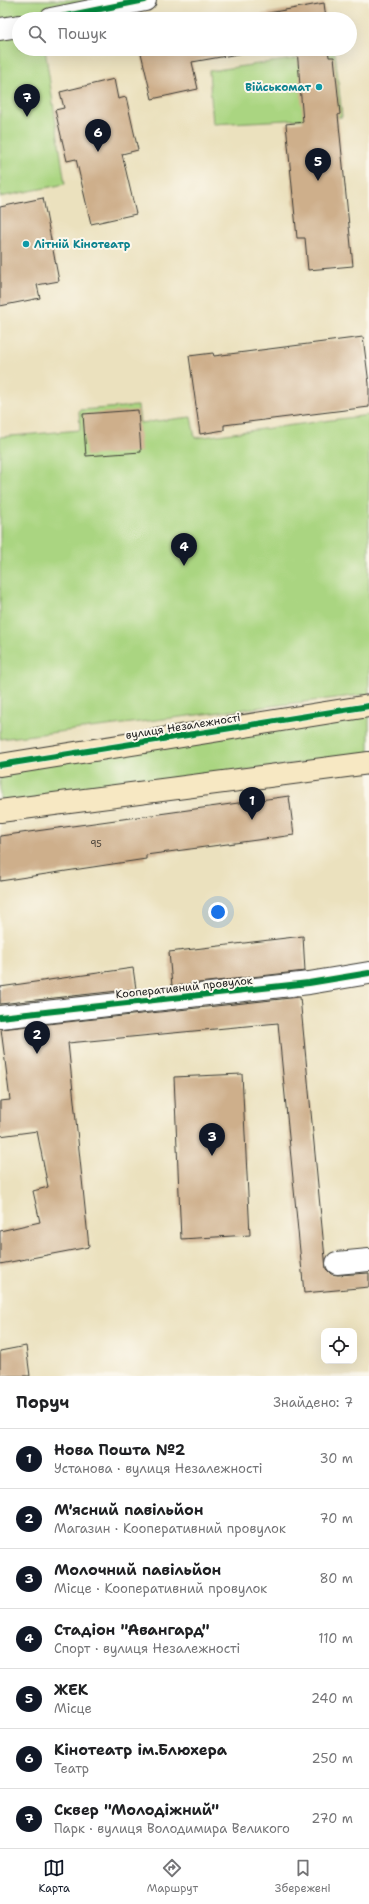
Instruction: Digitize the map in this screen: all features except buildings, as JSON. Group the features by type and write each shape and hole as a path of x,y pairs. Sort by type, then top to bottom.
{"street":[{"path":"86,12 145,0"},
{"path":"0,29 12,27"},
{"name":"вулиця Незалежності","path":"0,765 369,706"},
{"path":"0,811 369,763"},
{"name":"Кооперативний провулок","path":"0,1017 309,983 369,973"},
{"path":"337,1263 369,1260"}],"green space":[{"path":"0,0 109,0 44,12 12,12 12,56 46,56 65,184 0,197"},
{"path":"314,56 335,56 342,117 213,124 209,71"},
{"path":"138,406 140,423 191,417 195,438 369,415 369,694 0,739 0,437 80,430 79,410"},
{"path":"369,714 369,754 0,804 0,771"}],"cycle path":[{"path":"86,12 145,0"},
{"path":"0,765 369,706"},
{"path":"0,1017 309,983 369,973"}],"place":[{"name":"Військомат","path":"319,87"},
{"name":"Сквер \"Молодіжний\"","path":"27,117"},
{"name":"Кінотеатр ім.Блюхера","path":"98,152"},
{"name":"ЖЕК","path":"318,181"},
{"name":"Літній Кінотеатр","path":"26,244"},
{"name":"Стадіон \"Авангард\"","path":"184,566"},
{"name":"Нова Пошта №2","path":"252,820"},
{"name":"М'ясний павільйон","path":"37,1054"},
{"name":"Молочний павільйон","path":"212,1156"}]}
